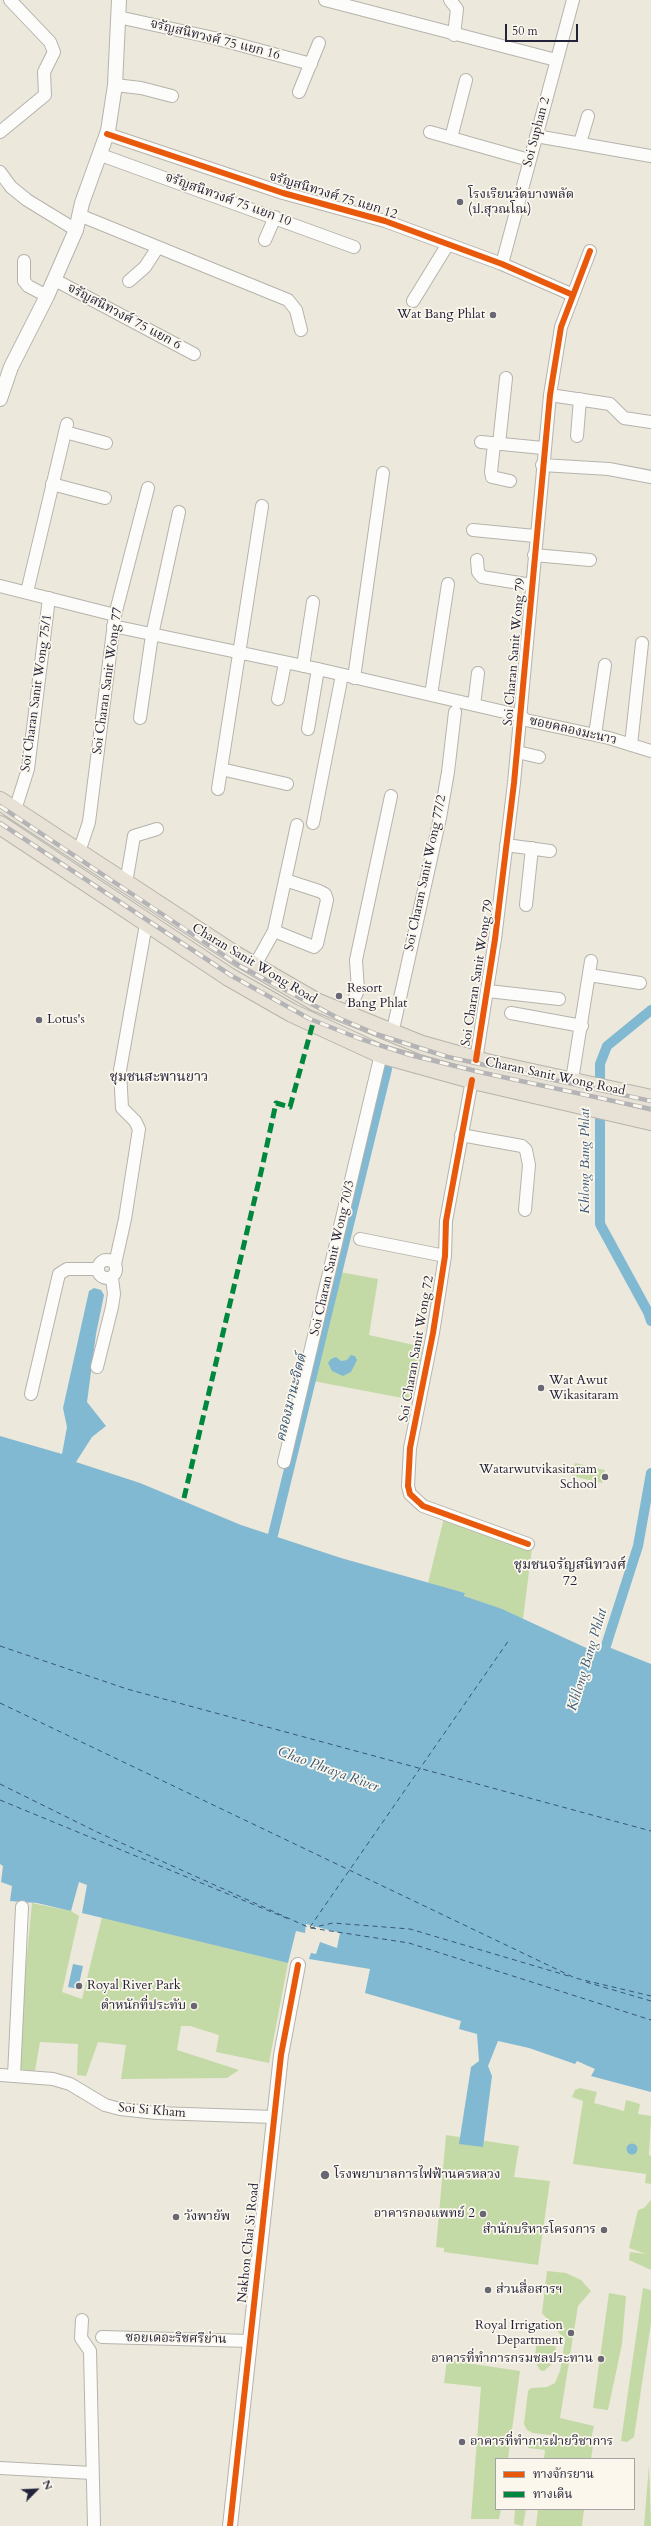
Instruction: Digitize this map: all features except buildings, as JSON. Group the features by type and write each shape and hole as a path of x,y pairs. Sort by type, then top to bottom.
{"main road":[{"name":"Charan Sanit Wong Road","path":"7,805 254,967 316,1002 422,1046 476,1060 611,1088 651,1098"},
{"name":"Charan Sanit Wong Road","path":"0,825 146,924 228,977 285,1009 382,1054 475,1080 589,1105 651,1121"}],"street":[{"path":"0,132 45,95 44,72 54,52 50,42 10,0"},
{"path":"0,399 23,342 47,296 76,230 79,215 101,156 107,134 115,86 119,0"},
{"path":"324,0 454,35 556,60"},
{"path":"450,0 457,9 454,35"},
{"name":"Soi Suphan 2","path":"502,264 573,0"},
{"name":"จรัญสนิทวงศ์ 75 แยก 16","path":"118,17 214,38 311,64"},
{"path":"299,92 319,43"},
{"path":"451,138 466,80"},
{"path":"115,86 141,88 172,96"},
{"path":"580,143 588,116"},
{"path":"430,132 529,160"},
{"name":"จรัญสนิทวงศ์ 75 แยก 12","path":"107,134 283,193 385,221 502,264 573,295"},
{"path":"536,136 651,156"},
{"name":"จรัญสนิทวงศ์ 75 แยก 10","path":"101,156 275,217 354,247"},
{"path":"1,176 27,200 76,230"},
{"path":"79,215 288,300 296,310 301,330"},
{"path":"265,240 275,217"},
{"path":"413,301 448,244"},
{"path":"129,281 146,267 158,247"},
{"name":"Soi Charan Sanit Wong 79","path":"476,1060 488,991 521,718 535,536 543,448 550,396 559,333 590,251"},
{"path":"24,261 24,280 28,286 47,296"},
{"name":"จรัญสนิทวงศ์ 75 แยก 6","path":"54,280 194,354"},
{"path":"506,378 491,472 492,477 510,481"},
{"path":"550,396 610,404 624,418 651,422"},
{"path":"577,436 580,399"},
{"path":"27,592 66,428 106,443"},
{"path":"482,442 543,448"},
{"path":"542,465 609,469 651,477"},
{"path":"354,678 383,473"},
{"path":"52,484 104,498"},
{"name":"Soi Charan Sanit Wong 77","path":"77,852 84,838 89,822 114,621 148,488"},
{"path":"218,789 262,506"},
{"path":"140,718 152,635 179,512"},
{"path":"473,530 535,536"},
{"path":"534,555 590,560"},
{"path":"477,560 478,572 486,579 532,585"},
{"path":"431,695 448,584"},
{"name":"ซอยคลองมะนาว","path":"0,586 49,598 152,635 238,654 318,669 431,695 595,735 651,751"},
{"name":"Soi Charan Sanit Wong 75/1","path":"7,805 28,768 49,598"},
{"path":"303,666 313,602"},
{"path":"628,744 642,643"},
{"path":"278,698 285,663"},
{"path":"595,735 605,665"},
{"path":"308,729 318,669"},
{"path":"474,705 478,673"},
{"path":"312,823 342,675"},
{"name":"Soi Charan Sanit Wong 77/2","path":"392,1034 414,924 438,825 448,772 455,712"},
{"path":"517,752 540,757"},
{"path":"221,769 287,784"},
{"path":"347,1016 358,990 356,960 391,796"},
{"path":"254,967 274,931 297,825"},
{"path":"126,883 134,836 157,829"},
{"path":"506,845 550,851"},
{"path":"526,905 532,848"},
{"path":"274,931 314,947 317,944 328,900 319,891 285,880"},
{"path":"97,1367 112,1307 114,1294 112,1278 116,1270 115,1264 125,1219 139,1129 135,1121 122,1108 120,1070 146,924"},
{"path":"581,1082 582,1026 591,961"},
{"path":"589,975 640,983"},
{"path":"488,991 558,999"},
{"path":"511,1014 582,1026"},
{"name":"Soi Charan Sanit Wong 70/3","path":"284,1462 382,1054"},
{"name":"Soi Charan Sanit Wong 72","path":"475,1080 446,1221 445,1256 433,1333 410,1448 408,1480 410,1494 423,1506 435,1512 528,1544"},
{"path":"464,1135 522,1146 526,1150 529,1165 525,1210"},
{"path":"360,1239 445,1256"},
{"path":"31,1394 59,1274 67,1269 98,1268 105,1260 115,1264"},
{"path":"98,1268 103,1278 112,1278"},
{"path":"14,2076 22,1907"},
{"name":"Nakhon Chai Si Road","path":"230,2526 285,2025 298,1965"},
{"name":"Soi Si Kham","path":"0,2075 53,2079 70,2084 105,2105 120,2109 157,2113 274,2117"},
{"path":"82,2320 81,2338 90,2351 94,2526"},
{"name":"ซอยเดอะริชศรีย่าน","path":"102,2337 250,2341"},
{"path":"0,2468 92,2473"}],"green space":[{"path":"340,1272 378,1279 369,1335 423,1347 413,1400 313,1381"},
{"path":"575,1463 605,1470 602,1483 572,1476"},
{"path":"444,1518 532,1548 523,1619 464,1596 465,1593 428,1583"},
{"path":"32,1903 71,1911 79,1916 62,1992 82,1999 102,1917 288,1963 269,2063 216,2052 219,2035 190,2026 181,2026 177,2050 239,2070 227,2078 121,2079 126,2045 98,2042 86,2076 77,2075 78,2044 40,2042 35,2071 16,2069"},
{"path":"580,2088 597,2092 594,2103 624,2111 626,2100 640,2104 638,2114 651,2116 649,2155 651,2156 651,2184 645,2183 646,2174 573,2164 583,2101 572,2097 575,2090"},
{"path":"446,2135 519,2146 514,2177 550,2181 538,2265 444,2252 444,2248 436,2247"},
{"path":"651,2200 651,2270 629,2260 630,2252 646,2254 629,2248 638,2210 644,2208"},
{"path":"547,2271 566,2273 581,2280 591,2291 578,2306 560,2418 594,2426 591,2440 533,2433 527,2430 524,2424 528,2391 531,2388 547,2387 555,2383 560,2371 565,2340 542,2313"},
{"path":"643,2288 651,2290 651,2323 634,2437 627,2442 621,2441"},
{"path":"609,2293 626,2296 622,2344 608,2410 593,2408"},
{"path":"544,2337 553,2340 556,2348 553,2363 544,2371 540,2370 534,2360 537,2342"},
{"path":"447,2360 520,2371 508,2458 495,2458 495,2510 501,2510 499,2519 471,2519 481,2387 444,2383"},
{"path":"529,2439 593,2445 591,2458 544,2458 545,2450 528,2448"},
{"path":"649,2465 651,2526 644,2526"},
{"path":"515,2510 526,2510 523,2526 514,2524"},
{"path":"538,2510 584,2510 582,2526 536,2526"}],"water":[{"name":"Chao Phraya River","path":"94,1288 101,1290 104,1295 96,1334 87,1402 106,1426 92,1437 76,1462 140,1483 241,1525 341,1558 465,1593 464,1596 502,1609 595,1652 601,1644 651,1664 651,2092 591,2076 595,2069 577,2061 575,2064 529,2048 498,2041 488,2066 492,2076 483,2147 459,2144 471,2067 479,2061 477,2034 459,2029 461,2021 365,1993 370,1969 309,1959 311,1953 316,1954 320,1942 337,1948 340,1933 306,1924 305,1933 296,1931 288,1963 82,1913 87,1885 79,1882 71,1911 37,1903 10,1901 12,1886 1,1882 3,1866 0,1864 0,1436 62,1454 67,1427 63,1408 89,1291"},
{"path":"351,1355 355,1356 357,1360 351,1372 343,1376 332,1371 328,1363 331,1359 336,1357 341,1361 347,1360"},
{"path":"73,1964 83,1966 78,1989 68,1987"},
{"path":"632,2143 636,2145 638,2149 636,2153 632,2155 628,2153 626,2149 628,2145"}],"waterway":[{"name":"Khlong Bang Phlat","path":"651,1010 607,1046 600,1064 600,1224 648,1312 651,1321"},
{"name":"คลองมานะจิตต์","path":"270,1547 387,1069"},
{"name":"Khlong Bang Phlat","path":"602,1658 638,1546 651,1473"}],"ferry route":[{"path":"310,1927 509,1640"},
{"path":"0,1646 127,1689 651,1831"},
{"path":"0,1703 575,1978 651,1996"},
{"path":"0,1784 97,1832 310,1928 333,1923 410,1929 572,1977"},
{"path":"0,1800 291,1920"},
{"path":"311,1928 409,1943 651,2020"},
{"path":"586,1982 651,2001"}],"railway":[{"path":"0,806 240,966 336,1017 376,1034 448,1057 651,1101"},
{"path":"0,823 232,976 310,1019 358,1038 410,1055 484,1073 651,1109"}],"marked path":[{"path":"184,1498 276,1103 290,1107 313,1023"}],"cycle path":[{"path":"107,134 283,193 385,221 502,264 573,295"},
{"path":"476,1060 495,939 514,783 550,395 561,327 590,251"},
{"path":"472,1080 446,1221 445,1256 433,1333 410,1448 408,1486 410,1494 423,1506 528,1544"},
{"path":"230,2526 281,2055 298,1965"}],"place":[{"name":"โรงเรียนวัดบางพลัด (ป.สุวณโณ)","path":"460,202"},
{"name":"Wat Bang Phlat","path":"493,315"},
{"name":"Resort Bang Phlat","path":"339,996"},
{"name":"Lotus's","path":"39,1020"},
{"name":"Wat Awut Wikasitaram","path":"541,1388"},
{"name":"Watarwutvikasitaram School","path":"605,1477"},
{"name":"Royal River Park","path":"79,1986"},
{"name":"ตำหนักที่ประทับ","path":"194,2006"},
{"name":"โรงพยาบาลการไฟฟ้านครหลวง","path":"325,2175"},
{"name":"อาคารกองแพทย์ 2","path":"483,2214"},
{"name":"วังพายัพ","path":"176,2217"},
{"name":"สำนักบริหารโครงการ","path":"604,2230"},
{"name":"ส่วนสื่อสารฯ","path":"488,2290"},
{"name":"Royal Irrigation Department","path":"571,2333"},
{"name":"อาคารที่ทำการกรมชลประทาน","path":"601,2359"},
{"name":"อาคารที่ทำการฝ่ายวิชาการ","path":"462,2442"}],"district":[{"name":"ชุมชนสะพานยาว","path":"159,1078"},
{"name":"ชุมชนจรัญสนิทวงศ์ 72","path":"570,1574"}]}
